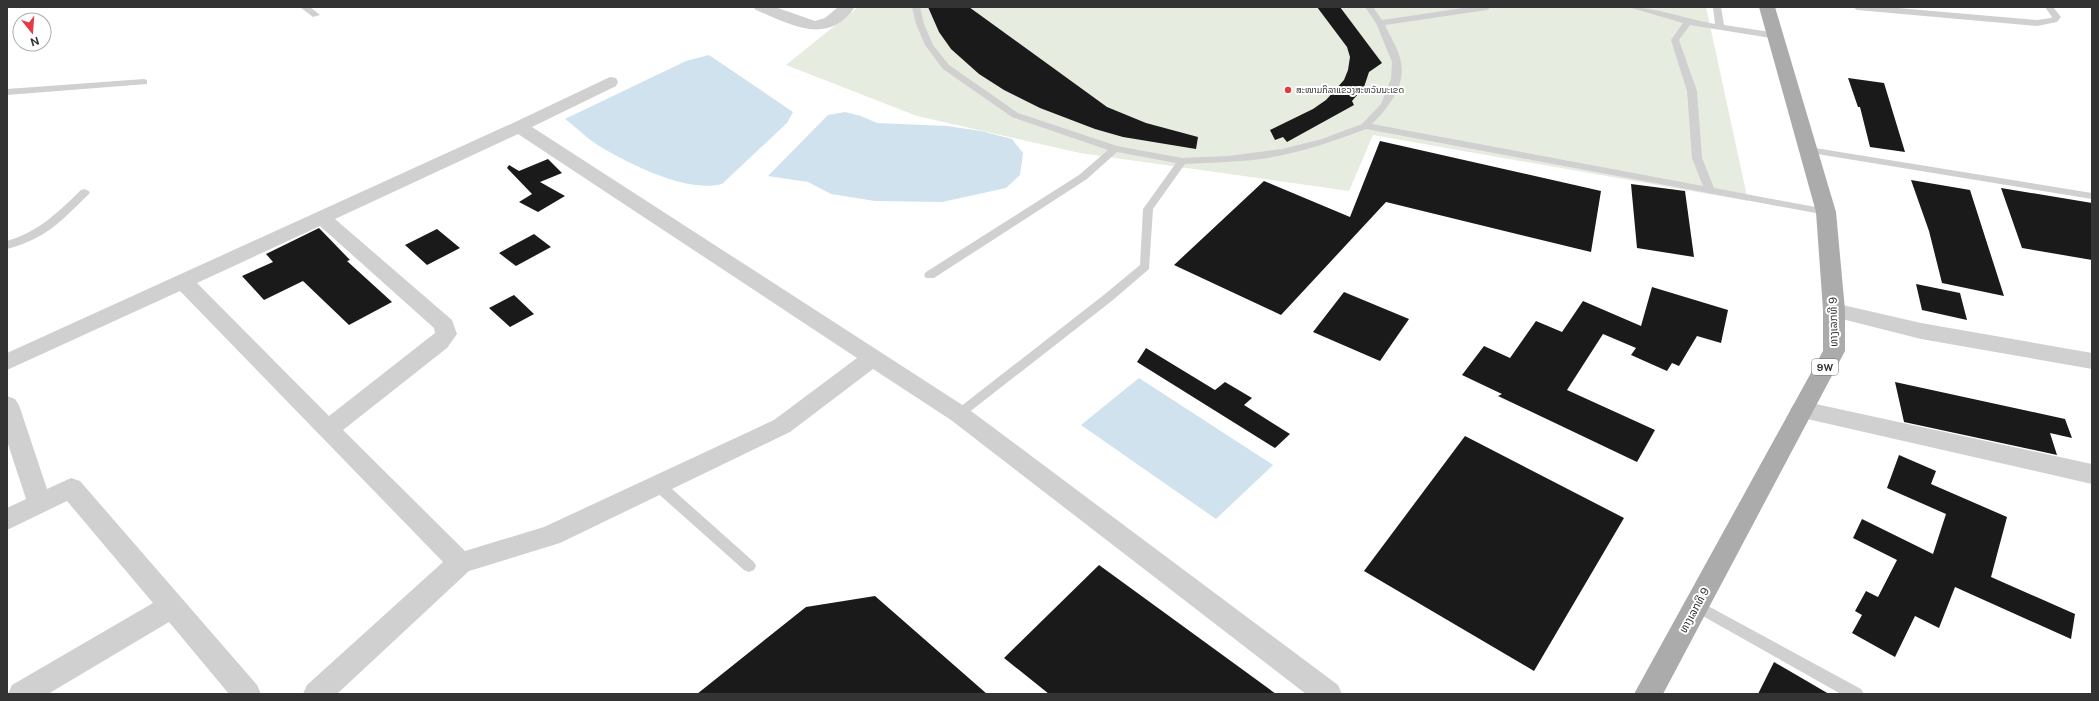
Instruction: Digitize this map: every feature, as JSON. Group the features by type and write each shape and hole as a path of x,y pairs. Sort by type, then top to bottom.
{"main road":[{"name":"ທາງເລກທີ 9","path":"1648,694 1834,351 1834,310 1826,212 1777,36 1767,7"}],"street":[{"path":"761,7 810,26 817,27 834,19 847,7"},
{"path":"7,362 519,127 610,82"},
{"path":"519,127 959,414 1328,694"},
{"path":"322,218 444,325 446,334 439,343 328,429"},
{"path":"183,282 460,563"},
{"path":"1834,310 1921,331 2092,361"},
{"path":"317,694 460,563 551,536 782,426 872,357"},
{"path":"7,405 40,504"},
{"path":"1802,410 2092,474"},
{"path":"7,520 70,488 247,694"},
{"path":"22,694 172,606"}],"lane":[{"path":"304,7 316,15"},
{"path":"916,7 920,24 929,45 946,67 1015,115 1115,150 1182,161 1228,159 1282,152 1325,141 1365,126 1385,105 1396,79 1397,62 1380,23 1369,7"},
{"path":"1380,23 1487,7"},
{"path":"1632,7 1688,22 1777,36"},
{"path":"1717,7 1720,28"},
{"path":"1857,7 1911,9 2038,23 2054,20 2057,17 2049,7"},
{"path":"1688,22 1675,40 1692,91 1697,158 1710,190"},
{"path":"7,92 144,82"},
{"path":"1365,126 1826,212"},
{"path":"930,275 1083,177 1115,150"},
{"path":"1809,150 2092,196"},
{"path":"959,414 1109,297 1145,266 1148,209 1182,161"},
{"path":"7,245 30,238 46,227 85,192"},
{"path":"658,485 749,566"},
{"path":"1697,606 1856,694"}],"shaded area":[{"name":"ສະໜາມກິລາແຂວງສະຫວັນນະເຂດ","path":"858,7 1706,7 1748,201 1373,135 1349,191 1080,153 917,116 786,65"}],"water":[{"path":"709,55 793,112 787,123 722,184 708,186 693,185 646,170 599,146 565,119 686,61"},
{"path":"845,112 861,116 877,123 947,126 981,131 1012,139 1023,153 1020,175 1006,188 942,202 875,201 831,194 808,182 768,176 828,115"},
{"path":"1139,378 1273,465 1216,519 1081,425"}],"building":[{"path":"928,7 969,7 1107,107 1146,123 1198,137 1196,149 1123,137 1095,129 1040,108 1004,90 979,74 951,49 939,32"},
{"path":"1317,7 1340,7 1382,63 1369,72 1364,87 1352,101 1354,105 1287,142 1283,137 1275,140 1270,130 1313,109 1326,100 1344,80 1348,70 1350,57 1347,47"},
{"path":"1848,78 1884,83 1905,152 1870,147 1860,107 1858,107"},
{"path":"1380,141 1601,191 1591,252 1386,202 1281,315 1174,265 1264,181 1350,217"},
{"path":"548,159 562,173 540,182 565,196 538,212 519,202 532,194 507,168 509,165 519,171"},
{"path":"1911,180 1970,190 2004,296 1942,283 1929,231"},
{"path":"1631,184 1685,191 1694,257 1637,248"},
{"path":"2001,188 2092,203 2092,260 2022,248"},
{"path":"319,228 350,260 347,261 392,302 349,325 303,281 264,300 242,276 273,262 266,254"},
{"path":"437,229 460,248 427,265 405,245"},
{"path":"534,234 551,247 516,266 499,253"},
{"path":"1916,284 1960,293 1967,320 1922,310"},
{"path":"1652,287 1728,310 1721,343 1697,336 1679,366 1672,363 1667,371 1631,355 1636,348 1603,334 1567,390 1655,430 1637,462 1498,396 1502,394 1462,375 1484,346 1510,358 1536,321 1562,332 1583,301 1641,326"},
{"path":"1344,292 1409,319 1380,361 1313,332"},
{"path":"514,295 534,314 510,327 489,308"},
{"path":"1146,348 1215,390 1225,382 1252,398 1244,405 1290,434 1275,448 1137,362"},
{"path":"1895,382 2065,419 2072,438 2050,433 2057,455 1904,422"},
{"path":"1465,436 1624,518 1534,671 1364,571"},
{"path":"1899,455 1936,471 1931,484 2007,517 1991,577 2075,614 2071,639 1955,587 1939,628 1915,616 1895,657 1852,633 1862,615 1855,611 1866,591 1878,597 1897,560 1853,538 1862,519 1933,554 1946,514 1887,488"},
{"path":"1099,565 1276,694 1049,694 1004,658"},
{"path":"875,596 987,694 697,694 806,607"},
{"path":"1774,662 1829,694 1758,694"}],"place":[{"name":"ສະໜາມກິລາແຂວງສະຫວັນນະເຂດ","path":"1288,90"}]}
